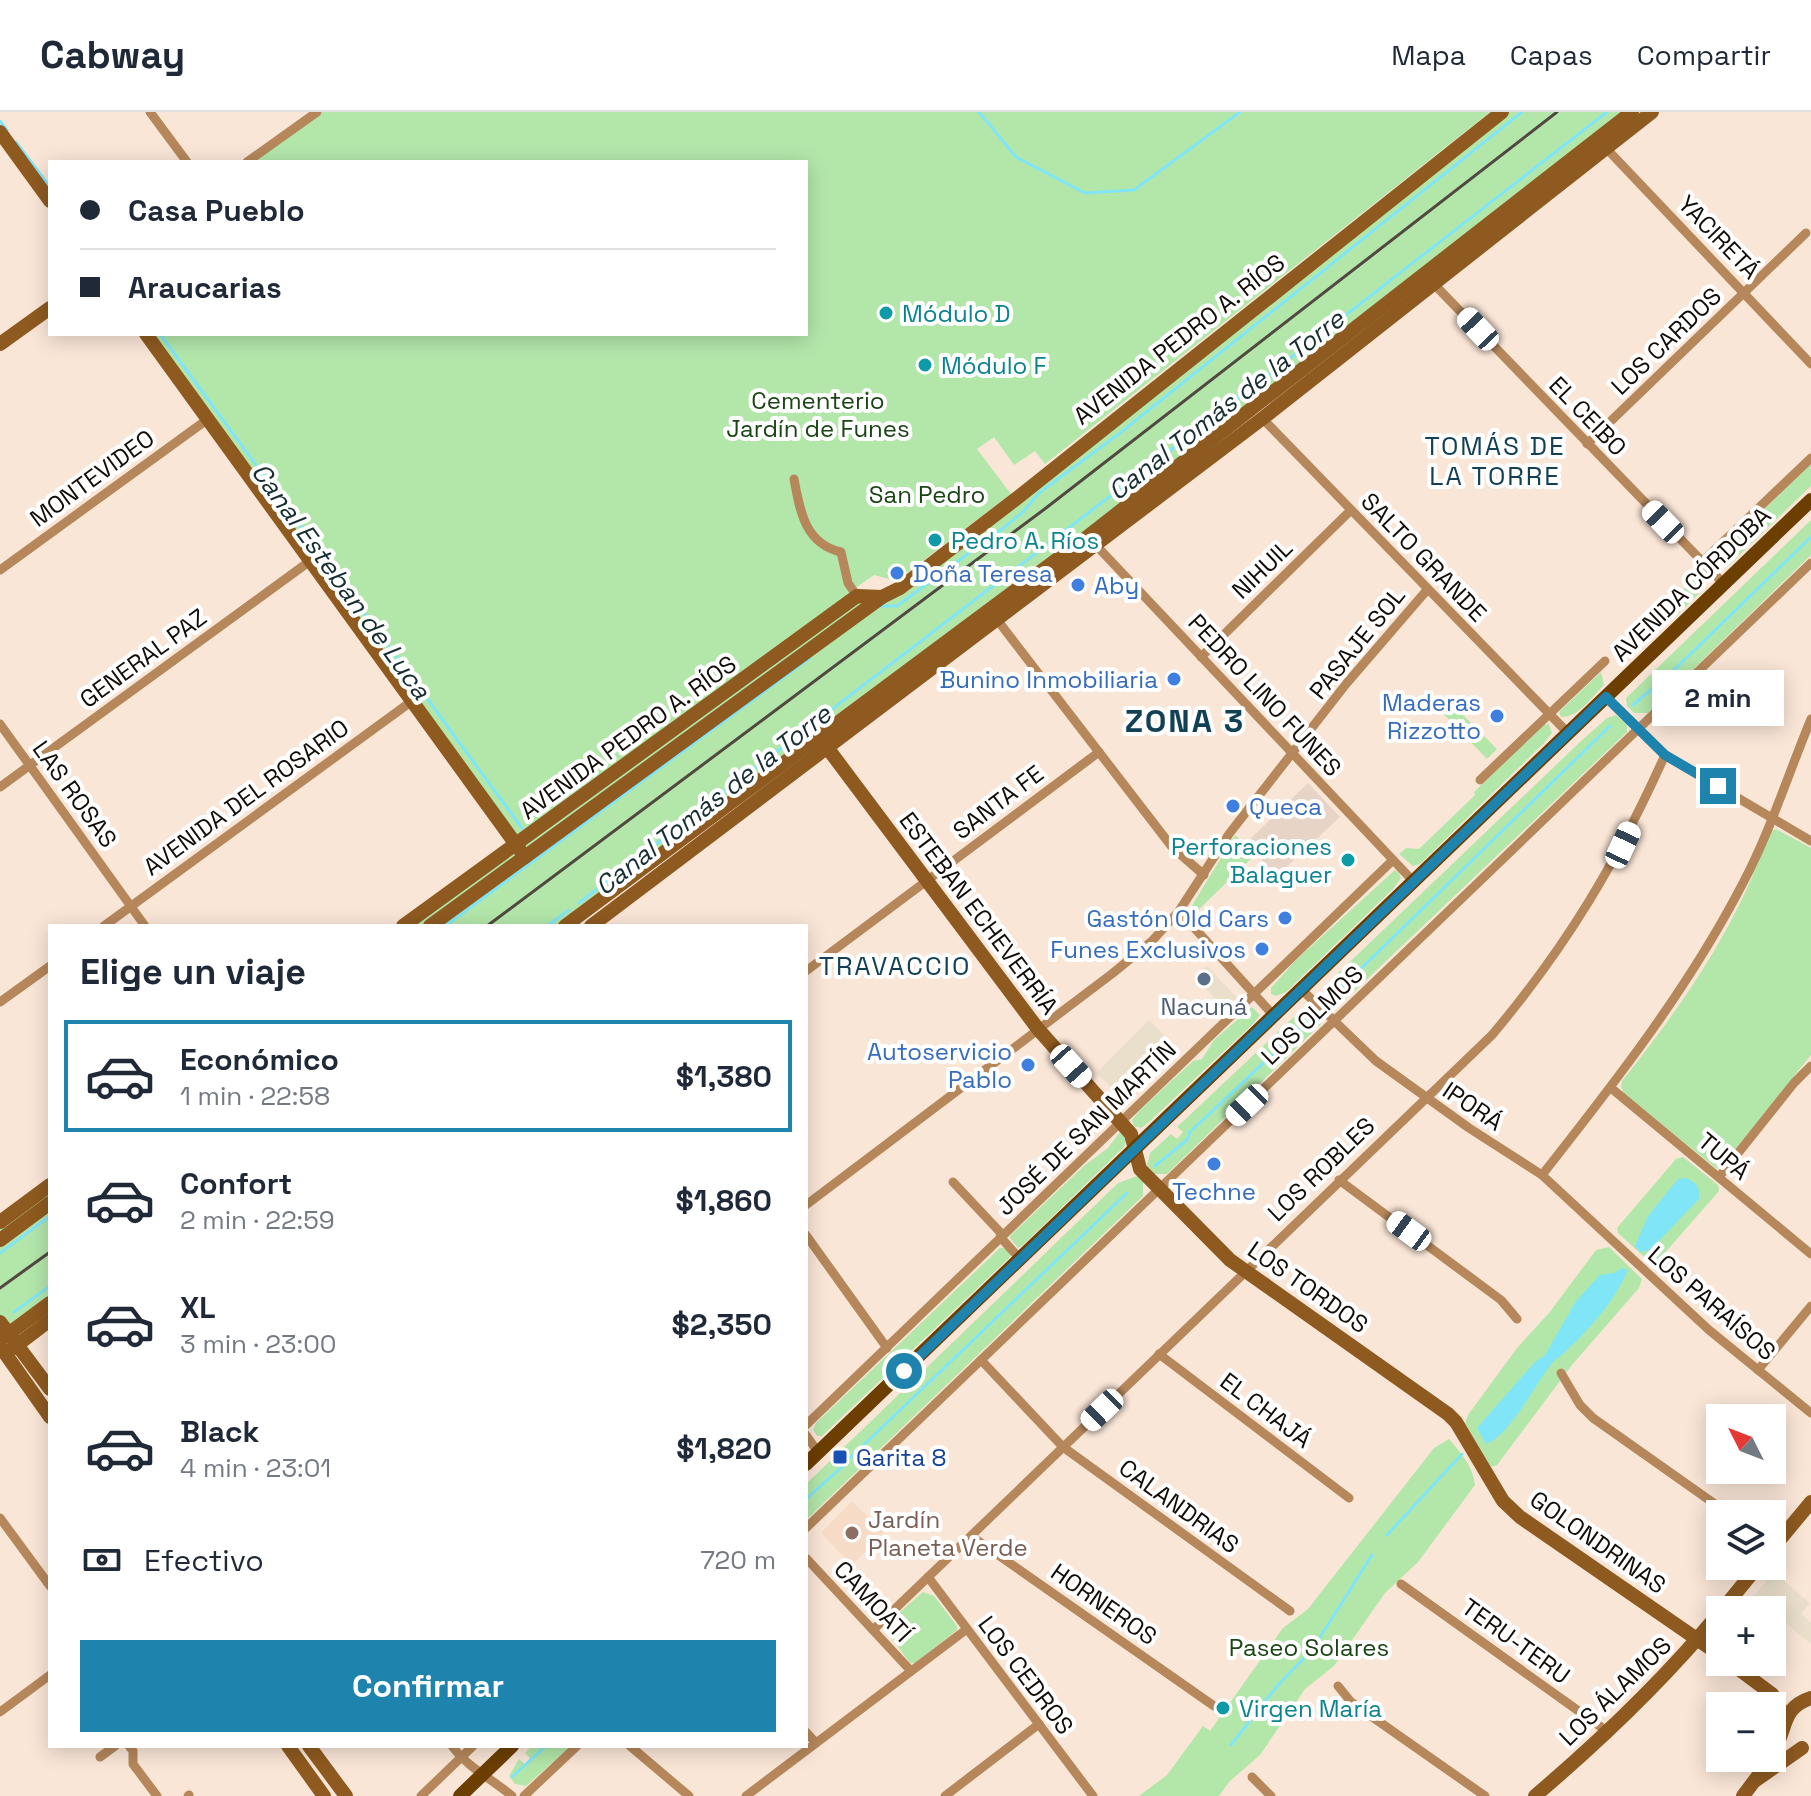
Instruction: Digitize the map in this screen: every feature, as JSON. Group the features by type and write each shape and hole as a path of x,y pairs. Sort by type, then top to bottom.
{"main road":[{"name":"AVENIDA CÓRDOBA","path":"808,1462 1811,500"},
{"path":"460,1796 510,1748"}],"street":[{"path":"150,112 186,160"},
{"name":"AVENIDA PEDRO A. RÍOS","path":"406,924 520,851 862,602 900,588 1502,112"},
{"path":"1602,144 1632,112"},
{"path":"572,924 994,615 1258,414 1602,144 1652,112"},
{"path":"250,160 314,113"},
{"path":"0,132 48,198"},
{"name":"YACIRETÁ","path":"1602,144 1811,364"},
{"name":"LOS CARDOS","path":"1587,444 1806,233"},
{"name":"EL CEIBO","path":"1430,279 1724,584"},
{"path":"0,344 48,309"},
{"path":"147,336 520,851"},
{"name":"SALTO GRANDE","path":"1258,414 1568,733"},
{"name":"MONTEVIDEO","path":"0,570 208,419"},
{"path":"1702,562 1811,458"},
{"path":"794,479 806,528 825,548 841,552 848,583 862,602"},
{"name":"NIHUIL","path":"1201,657 1351,510"},
{"name":"PEDRO LINO FUNES","path":"1092,541 1414,882"},
{"name":"GENERAL PAZ","path":"0,787 310,561"},
{"name":"LOS OLMOS","path":"808,1526 1811,563"},
{"name":"PASAJE SOL","path":"808,1203 1152,941 1179,911 1229,834 1346,684 1427,590"},
{"path":"994,615 1172,847 1204,875"},
{"path":"1480,780 1605,661"},
{"path":"1606,697 1665,755 1811,841"},
{"name":"AVENIDA DEL ROSARIO","path":"107,924 412,701"},
{"path":"1542,1175 1648,1039 1702,956 1745,880 1811,719"},
{"name":"LAS ROSAS","path":"0,724 144,924"},
{"path":"594,924 824,742"},
{"name":"ESTEBAN ECHEVERRÍA","path":"824,742 1038,1029 1131,1134 1135,1149"},
{"name":"SANTA FE","path":"808,970 1099,752"},
{"name":"LOS ROBLES","path":"873,1630 1492,1035 1561,948 1623,845 1665,755"},
{"name":"AVENIDA PEDRO A. RÍOS","path":"432,924 520,851"},
{"name":"JOSÉ DE SAN MARTÍN","path":"808,1423 1393,860"},
{"path":"1179,911 1274,1016"},
{"path":"0,1002 48,967"},
{"name":"IPORÁ","path":"1301,989 1376,1061 1425,1098 1542,1175 1624,1252"},
{"path":"1719,1177 1811,1066"},
{"name":"TUPÁ","path":"1611,1088 1811,1254"},
{"name":"LOS TORDOS","path":"1135,1149 1140,1169 1230,1260 1448,1414 1470,1447"},
{"path":"1339,1180 1501,1300 1517,1319"},
{"path":"953,1182 999,1231 1020,1259"},
{"path":"0,1222 48,1186"},
{"path":"0,1240 48,1204"},
{"path":"808,1238 887,1348"},
{"name":"LOS PARAÍSOS","path":"1624,1252 1709,1330 1811,1413"},
{"path":"4,1342 48,1305"},
{"path":"1758,1370 1811,1306"},
{"path":"4,1342 48,1321"},
{"path":"4,1342 48,1387"},
{"path":"4,1342 48,1414"},
{"name":"EL CHAJÁ","path":"1159,1354 1349,1498"},
{"name":"CALANDRIAS","path":"981,1360 1063,1447 1290,1611"},
{"path":"1561,1373 1580,1405 1593,1418 1709,1500"},
{"path":"808,1438 818,1452"},
{"name":"GOLONDRINAS","path":"1470,1447 1503,1501 1520,1517 1706,1645"},
{"path":"1786,1531 1811,1502"},
{"path":"0,1518 48,1583"},
{"name":"HORNEROS","path":"971,1536 1214,1706"},
{"name":"CAMOATÍ","path":"808,1560 911,1671"},
{"name":"LOS CEDROS","path":"928,1577 1093,1796"},
{"name":"LOS ÁLAMOS","path":"1733,1596 1746,1580"},
{"name":"TERU-TERU","path":"1401,1584 1608,1732"},
{"path":"746,1796 967,1629"},
{"name":"LOS ÁLAMOS","path":"1535,1796 1608,1732 1706,1629"},
{"path":"2,1706 48,1676"},
{"path":"1748,1676 1769,1692"},
{"path":"1338,1686 1351,1702 1485,1796"},
{"path":"1786,1696 1808,1699"},
{"path":"1786,1719 1789,1710 1808,1699"},
{"path":"945,1796 1039,1724"},
{"path":"1756,1780 1807,1749 1788,1736 1786,1727"},
{"path":"808,1734 816,1743"},
{"path":"100,1757 112,1748"},
{"path":"131,1748 133,1764 157,1796"},
{"path":"289,1748 324,1796"},
{"path":"310,1748 346,1796"},
{"path":"453,1748 460,1758 512,1796"},
{"path":"421,1796 471,1748"},
{"path":"524,1796 575,1748"},
{"path":"632,1748 689,1796"},
{"path":"1743,1796 1761,1772"},
{"path":"1252,1777 1271,1796"}],"shaded area":[{"path":"1308,783 1340,817 1277,876 1246,843"},
{"path":"1207,966 1239,1000 1227,1011 1195,977"},
{"path":"1149,1020 1176,1047 1125,1099 1096,1073"},
{"name":"Jardín Planeta Verde","path":"852,1501 884,1532 852,1565 821,1533"},
{"path":"1767,1580 1783,1580 1810,1603 1801,1614 1811,1623 1811,1644 1786,1623 1786,1596 1754,1596"}],"green space":[{"path":"317,112 1490,112 1045,464 1035,451 1014,465 994,437 977,449 1011,494 896,581 874,575 847,594 852,600 882,597 1502,112 1632,112 1279,388 568,924 406,924 515,845 148,336 808,336 808,160 250,160"},
{"path":"1811,464 1811,486 1727,567 1719,568 1714,558"},
{"path":"1811,520 1811,555 1648,713 1634,713 1627,706 1626,698"},
{"path":"1697,566 1707,579 1704,589 1675,617 1668,618 1661,612 1691,582 1691,572"},
{"path":"1601,672 1604,685 1590,701 1573,714 1561,717 1559,712"},
{"path":"1444,696 1497,749 1487,759 1435,705"},
{"path":"1616,715 1627,724 1627,732 1342,1003 1331,1006 1326,992 1334,977 1580,742 1607,718"},
{"path":"1549,724 1552,733 1544,743 1420,864 1413,866 1399,854 1406,848 1419,849 1475,795 1474,792 1544,725"},
{"path":"1776,829 1811,848 1811,1055 1717,1169 1624,1094 1622,1081 1707,963 1742,899 1769,832"},
{"path":"1235,835 1256,854 1192,916 1188,912"},
{"path":"1395,870 1401,878 1393,889 1286,992 1276,996 1271,994 1271,988 1296,960"},
{"path":"1252,1007 1260,1015 1254,1023 1149,1122 1141,1128 1134,1126 1132,1120 1139,1111 1193,1061 1202,1059 1214,1040"},
{"path":"1313,1007 1320,1013 1322,1023 1167,1174 1154,1174 1147,1165 1150,1153 1171,1134 1177,1139 1183,1132 1177,1127 1299,1012"},
{"path":"1120,1132 1127,1139 1124,1147 1018,1248 1009,1237 1085,1165 1108,1148"},
{"path":"1683,1157 1718,1185 1719,1191 1652,1264 1618,1233 1617,1228 1676,1159"},
{"path":"1137,1176 1143,1181 1143,1196 808,1518 808,1482 834,1457 840,1462 845,1457 839,1452 1118,1183"},
{"path":"48,1186 48,1304 0,1339 0,1222"},
{"path":"1609,1247 1642,1279 1639,1288 1572,1365 1497,1465 1491,1467 1465,1423 1468,1415 1596,1250"},
{"path":"1000,1248 1011,1253 1009,1258 822,1436 817,1436 813,1430 816,1423"},
{"name":"Paseo Solares","path":"1449,1439 1469,1466 1475,1485 1418,1562 1385,1593 1334,1666 1305,1689 1260,1755 1229,1782 1219,1796 1139,1796 1167,1775 1203,1726 1210,1731 1283,1628 1308,1609 1434,1448"},
{"path":"923,1592 934,1596 957,1630 915,1663 910,1663 885,1625"},
{"path":"530,1748 569,1748 526,1786 515,1784 509,1776 519,1759 525,1764 530,1758 525,1753"}],"water":[{"path":"1686,1178 1697,1186 1699,1199 1650,1250 1640,1252 1635,1246 1648,1216 1678,1179"},
{"path":"1622,1268 1628,1270 1602,1313 1553,1362 1504,1431 1486,1444 1477,1428 1534,1363 1545,1355 1576,1301 1600,1275"}],"waterway":[{"path":"979,112 1016,157 1085,193 1134,190 1240,112"},
{"path":"880,606 897,606 1006,526 1039,493 1120,433 1522,112"},
{"name":"Canal Tomás de la Torre","path":"579,903 1607,112"},
{"name":"Canal Esteban de Luca","path":"0,121 7,130"},
{"name":"Canal Esteban de Luca","path":"16,142 48,184"},
{"name":"Canal Esteban de Luca","path":"161,336 522,828"},
{"path":"1633,705 1675,669 1811,537"},
{"path":"448,924 810,658"},
{"path":"1334,995 1610,726"},
{"name":"Canal Tomás de la Torre","path":"550,924 569,910"},
{"path":"1155,1166 1187,1140 1190,1132 1307,1022"},
{"path":"851,1457 1127,1193"},
{"path":"0,1253 48,1217"},
{"name":"Canal Tomás de la Torre","path":"14,1312 48,1287"},
{"path":"1387,1535 1462,1454"},
{"path":"808,1497 844,1465"},
{"path":"1231,1745 1278,1685 1312,1650 1372,1555"},
{"path":"512,1777 544,1748"}],"railway":[{"path":"490,924 1046,508 1557,112"},
{"path":"0,1288 48,1253"}],"place":[{"name":"Módulo D","path":"886,313"},
{"name":"Módulo F","path":"925,365"},
{"name":"Pedro A. Ríos","path":"935,540"},
{"name":"Doña Teresa","path":"897,573"},
{"name":"Aby","path":"1078,585"},
{"name":"Bunino Inmobiliaria","path":"1174,679"},
{"name":"Maderas Rizzotto","path":"1497,716"},
{"name":"Queca","path":"1233,806"},
{"name":"Perforaciones Balaguer","path":"1348,860"},
{"name":"Gastón Old Cars","path":"1285,918"},
{"name":"Funes Exclusivos","path":"1262,949"},
{"name":"Nacuná","path":"1204,979"},
{"name":"Autoservicio Pablo","path":"1028,1065"},
{"name":"Techne","path":"1214,1164"},
{"name":"Garita 8","path":"840,1457"},
{"name":"Jardín Planeta Verde","path":"852,1533"},
{"name":"Virgen María","path":"1223,1708"}],"district":[{"name":"TOMÁS DE LA TORRE","path":"1495,461"},
{"name":"ZONA 3","path":"1185,721"},
{"name":"TRAVACCIO","path":"895,966"}],"route":[{"path":"904,1371 1606,697 1665,755 1718,786"}],"park label":[{"name":"Cementerio Jardín de Funes","path":"818,414"},
{"name":"San Pedro","path":"927,494"}]}
